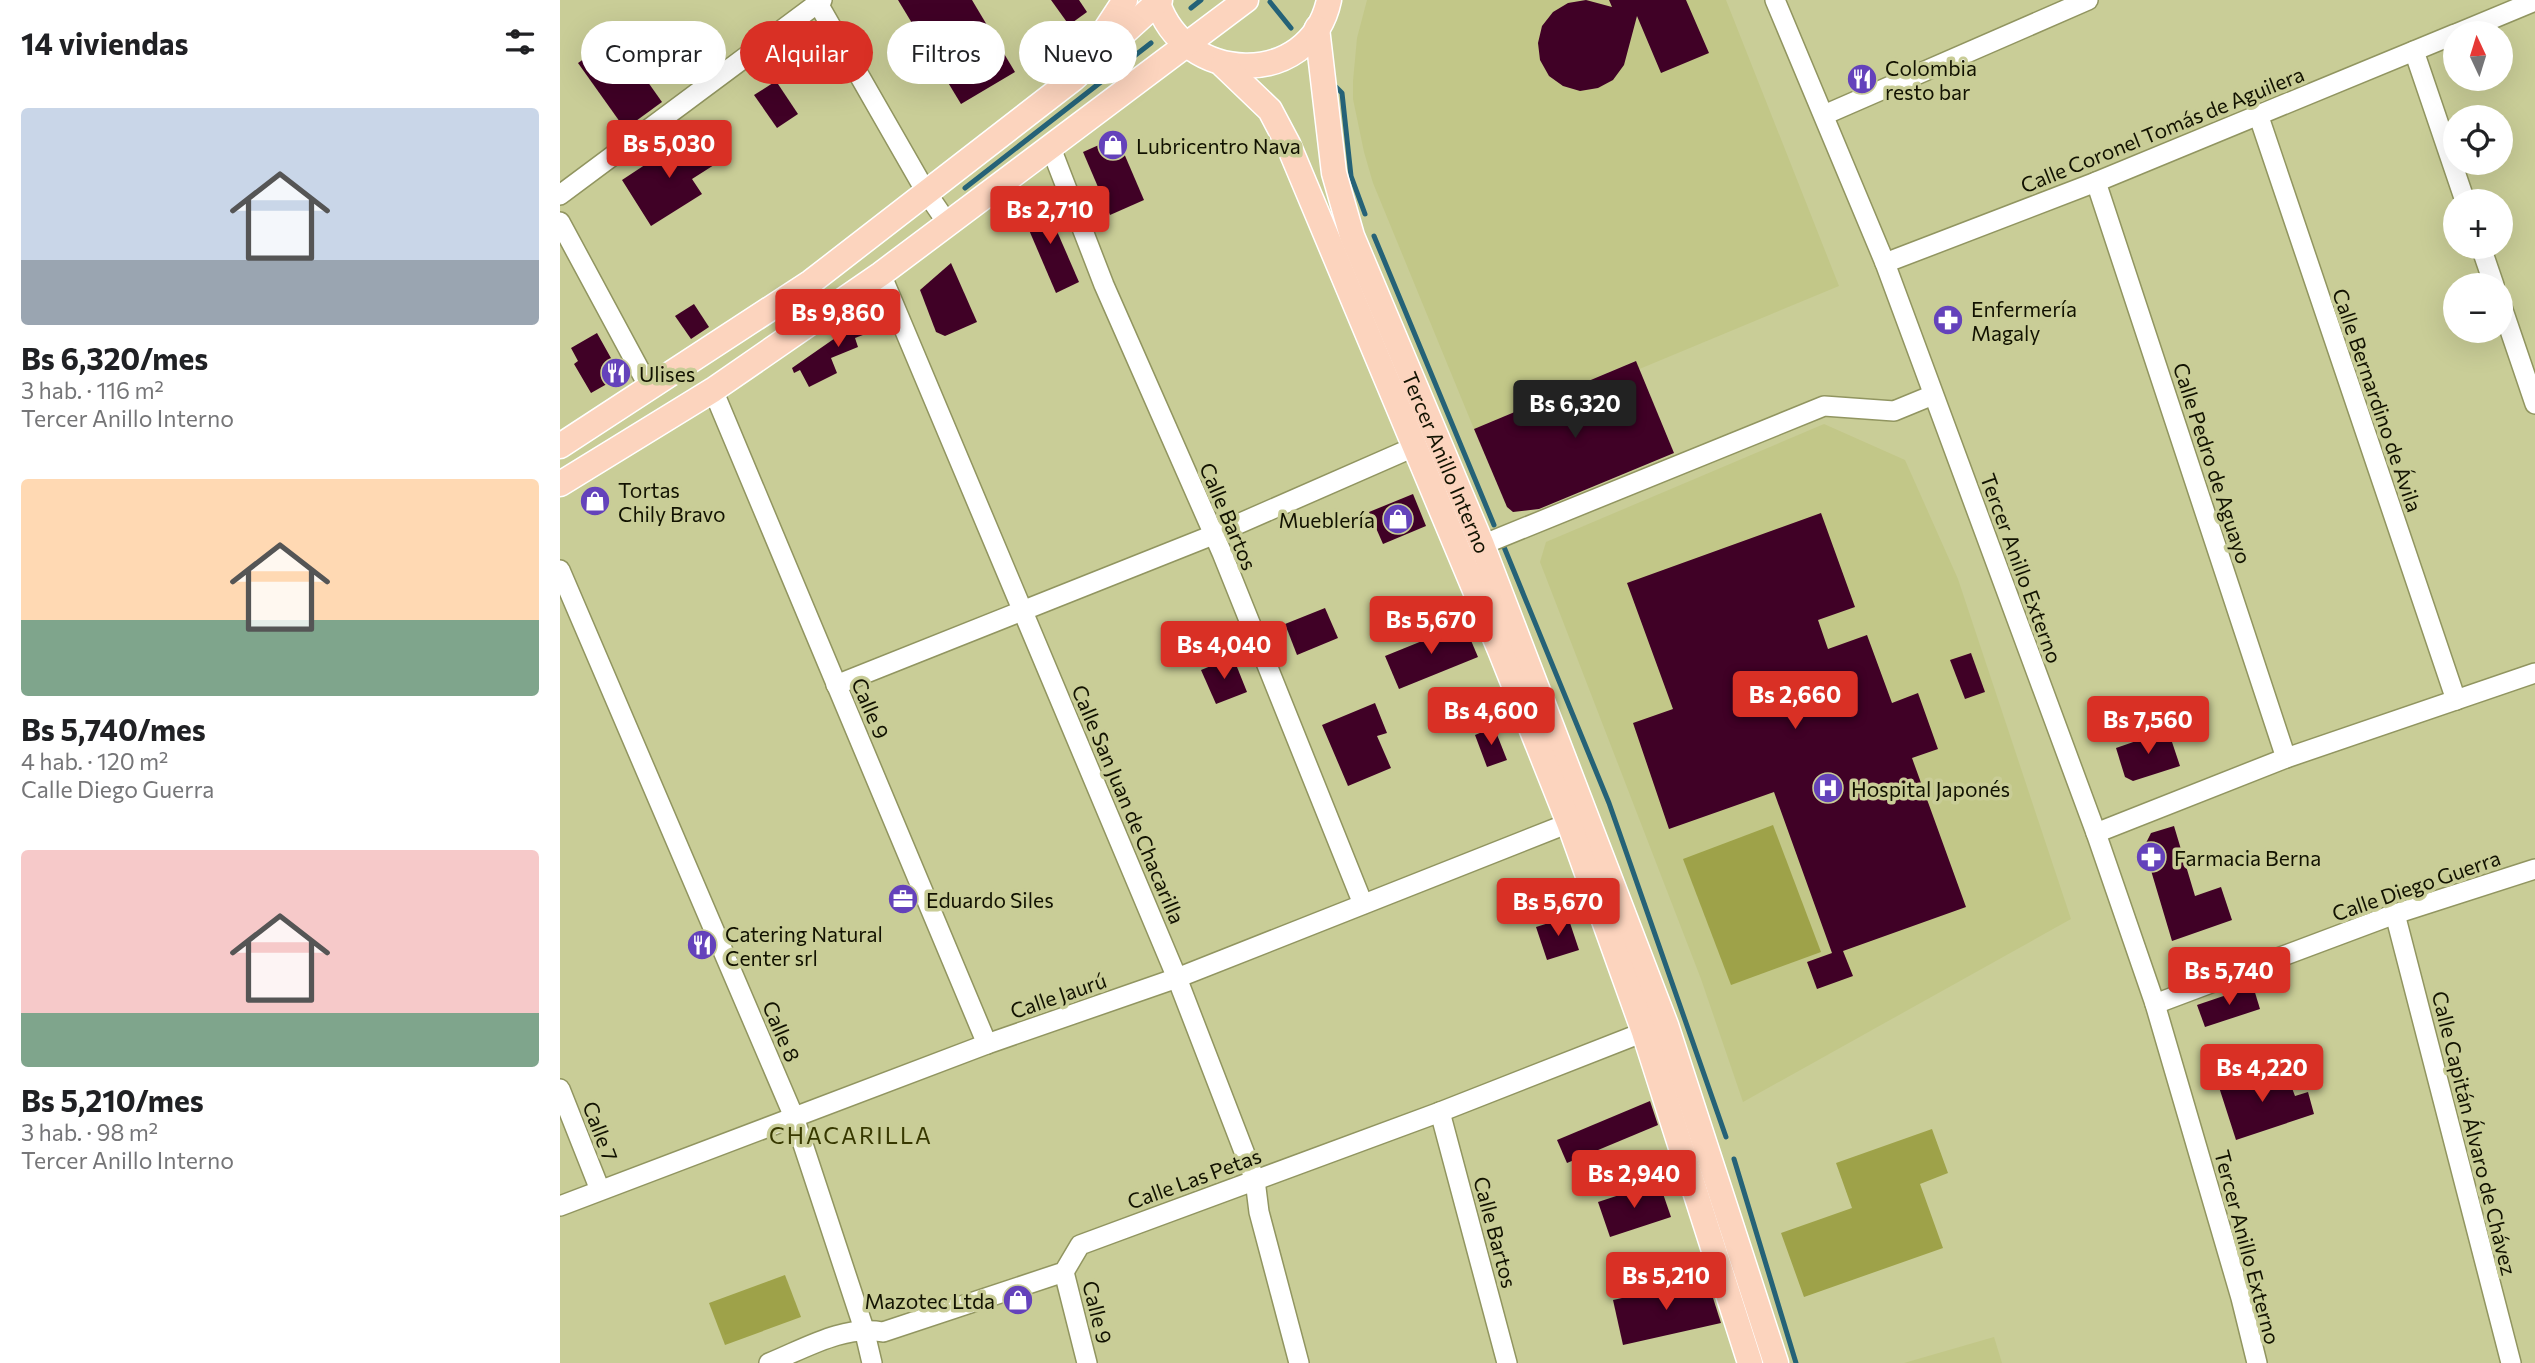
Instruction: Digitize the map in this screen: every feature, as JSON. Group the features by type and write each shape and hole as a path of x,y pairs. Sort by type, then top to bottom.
{"main road":[{"path":"1111,21 1125,0"},
{"path":"560,484 713,390 881,274 1246,0"},
{"path":"1136,21 1158,1"},
{"name":"Tercer Anillo Interno","path":"1158,1 1168,27 1185,46 1223,65 1270,110 1376,354 1565,813 1644,1032 1750,1363"},
{"name":"Tercer Anillo Interno","path":"1223,65 1250,67 1276,61 1299,48 1326,9"},
{"name":"Tercer Anillo Interno","path":"1326,9 1334,173 1352,236 1482,545 1666,1025 1776,1363"},
{"path":"560,446 811,282 1066,84"},
{"path":"1376,354 1405,397 1460,529 1466,538 1482,545 1477,559 1477,577 1541,731 1565,813"},
{"path":"1564,758 1573,813 1646,1009 1644,1032 1659,1048 1700,1171 1735,1231"},
{"path":"1695,1189 1711,1213 1738,1300 1743,1306 1759,1308"}],"street":[{"name":"Tercer Anillo Externo","path":"1775,0 1885,263 2018,615 2056,730 2096,833 2155,1004 2241,1298 2257,1363"},
{"path":"560,195 819,1 926,192 948,224"},
{"name":"Calle Coronel Tomás de Aguilera","path":"2487,21 2535,1"},
{"path":"1824,115 2076,2"},
{"name":"Calle Coronel Tomás de Aguilera","path":"1885,263 2096,182 2443,39"},
{"path":"2414,51 2461,189"},
{"name":"Calle Bernardino de Ávila","path":"2258,114 2456,700"},
{"name":"Calle Bartos","path":"1051,148 1104,285 1213,535 1363,904"},
{"name":"Calle Pedro de Aguayo","path":"2096,182 2286,758"},
{"path":"560,222 650,389"},
{"name":"Calle San Juan de Chacarilla","path":"881,274 1177,978 1255,1180 1259,1212 1299,1363"},
{"path":"2513,339 2535,404"},
{"name":"Calle 9","path":"713,390 987,1044"},
{"path":"1482,545 1824,406 1894,411 1933,395"},
{"path":"836,685 1213,535 1415,447"},
{"name":"Calle 8","path":"560,570 794,1117 864,1329 872,1363"},
{"path":"2096,833 2286,758 2535,673"},
{"name":"Calle Jaurú","path":"560,1206 987,1044 1177,978 1363,904 1565,813"},
{"name":"Calle Diego Guerra","path":"2155,1004 2395,914 2535,869"},
{"name":"Calle Capitán Álvaro de Chávez","path":"2395,914 2511,1363"},
{"name":"Calle Las Petas","path":"1064,1272 1080,1245 1440,1112 1644,1032"},
{"name":"Calle 7","path":"560,1088 600,1190"},
{"name":"Calle Bartos","path":"1440,1112 1507,1363"},
{"path":"769,1363 844,1332 864,1329 883,1332 1064,1272"},
{"name":"Calle 9","path":"1064,1272 1087,1363"}],"shaded area":[{"path":"1367,0 1726,0 1839,286 1637,370 1635,361 1474,429 1373,183 1364,152 1353,99 1353,81 1357,38"},
{"name":"Hospital Japonés","path":"1824,424 1905,460 1958,579 2071,919 1743,1102 1701,979 1540,562 1546,542"},
{"path":"1773,825 1821,952 1731,985 1683,859"},
{"path":"1932,1129 1948,1173 1920,1184 1943,1248 1804,1297 1781,1233 1852,1208 1836,1163"},
{"path":"785,1275 801,1317 725,1345 709,1303"},
{"path":"1994,1337 2002,1363 1904,1363"}],"building":[{"path":"898,0 972,0 985,21 911,21"},
{"path":"1051,0 1079,0 1087,12 1075,21 1066,21"},
{"path":"1586,0 1612,7 1609,0 1686,0 1709,53 1661,73 1637,16 1624,65 1613,80 1598,88 1580,91 1563,86 1549,76 1540,60 1538,43 1542,26 1553,12 1568,3"},
{"path":"1005,55 1015,72 1005,78"},
{"path":"593,84 649,84 662,102 625,129"},
{"path":"771,84 778,84 798,114 777,128 754,95"},
{"path":"949,84 995,84 961,104"},
{"path":"702,137 713,153 708,156 714,165 692,179 702,194 651,226 622,180 678,143 682,150"},
{"path":"1117,137 1144,200 1110,215 1083,152"},
{"path":"1043,199 1079,282 1056,293 1020,209"},
{"path":"951,263 977,322 945,336 936,332 920,290"},
{"path":"694,304 709,327 691,339 675,316"},
{"path":"874,311 884,314 889,325 855,338 858,347 831,358 837,373 809,387 800,370 794,373 792,368"},
{"path":"597,333 621,376 591,393 574,364 578,361 571,348"},
{"path":"1636,361 1674,453 1539,509 1513,512 1507,507 1474,429"},
{"name":"Mueblería","path":"1413,494 1426,526 1383,544 1369,512"},
{"path":"1821,513 1855,607 1818,620 1828,649 1867,635 1892,703 1918,693 1938,749 1912,758 1966,907 1843,951 1853,976 1817,989 1807,962 1832,953 1774,792 1669,829 1633,723 1673,709 1627,583"},
{"path":"1325,608 1338,638 1297,655 1285,624"},
{"path":"1464,624 1478,657 1399,689 1385,656"},
{"path":"1971,653 1985,692 1965,699 1950,660"},
{"path":"1233,657 1247,692 1216,704 1201,670"},
{"path":"1375,703 1387,733 1377,736 1391,768 1348,786 1322,725"},
{"path":"1494,727 1507,760 1487,767 1475,735"},
{"path":"2168,730 2180,766 2133,781 2125,777 2116,748"},
{"path":"2174,826 2195,896 2221,887 2232,920 2172,941 2144,847 2151,833"},
{"path":"1568,917 1579,950 1547,960 1536,927"},
{"path":"2253,986 2260,1009 2205,1027 2197,1005"},
{"path":"2261,1071 2264,1082 2287,1075 2295,1096 2308,1092 2314,1114 2236,1140 2218,1084"},
{"path":"1650,1101 1658,1125 1567,1163 1557,1140"},
{"path":"1659,1182 1671,1217 1610,1237 1598,1202"},
{"path":"1707,1279 1721,1323 1623,1345 1613,1300"}],"waterway":[{"path":"1191,8 1201,0"},
{"path":"1270,2 1291,28"},
{"path":"965,188 1151,43"},
{"path":"1336,87 1342,93 1351,176 1365,214"},
{"path":"1374,236 1494,525"},
{"path":"1504,547 1609,803 1726,1137"},
{"path":"1734,1159 1796,1363"}],"place":[{"name":"Colombia resto bar","path":"1862,79"},
{"name":"Lubricentro Nava","path":"1113,145"},
{"name":"Enfermería Magaly","path":"1948,320"},
{"name":"Ulises","path":"616,373"},
{"name":"Tortas Chily Bravo","path":"595,501"},
{"name":"Mueblería","path":"1398,519"},
{"name":"Hospital Japonés","path":"1828,788"},
{"name":"Farmacia Berna","path":"2151,857"},
{"name":"Eduardo Siles","path":"903,899"},
{"name":"Catering Natural Center srl","path":"702,945"},
{"name":"Mazotec Ltda","path":"1018,1300"}],"district":[{"name":"CHACARILLA","path":"851,1135"}]}
